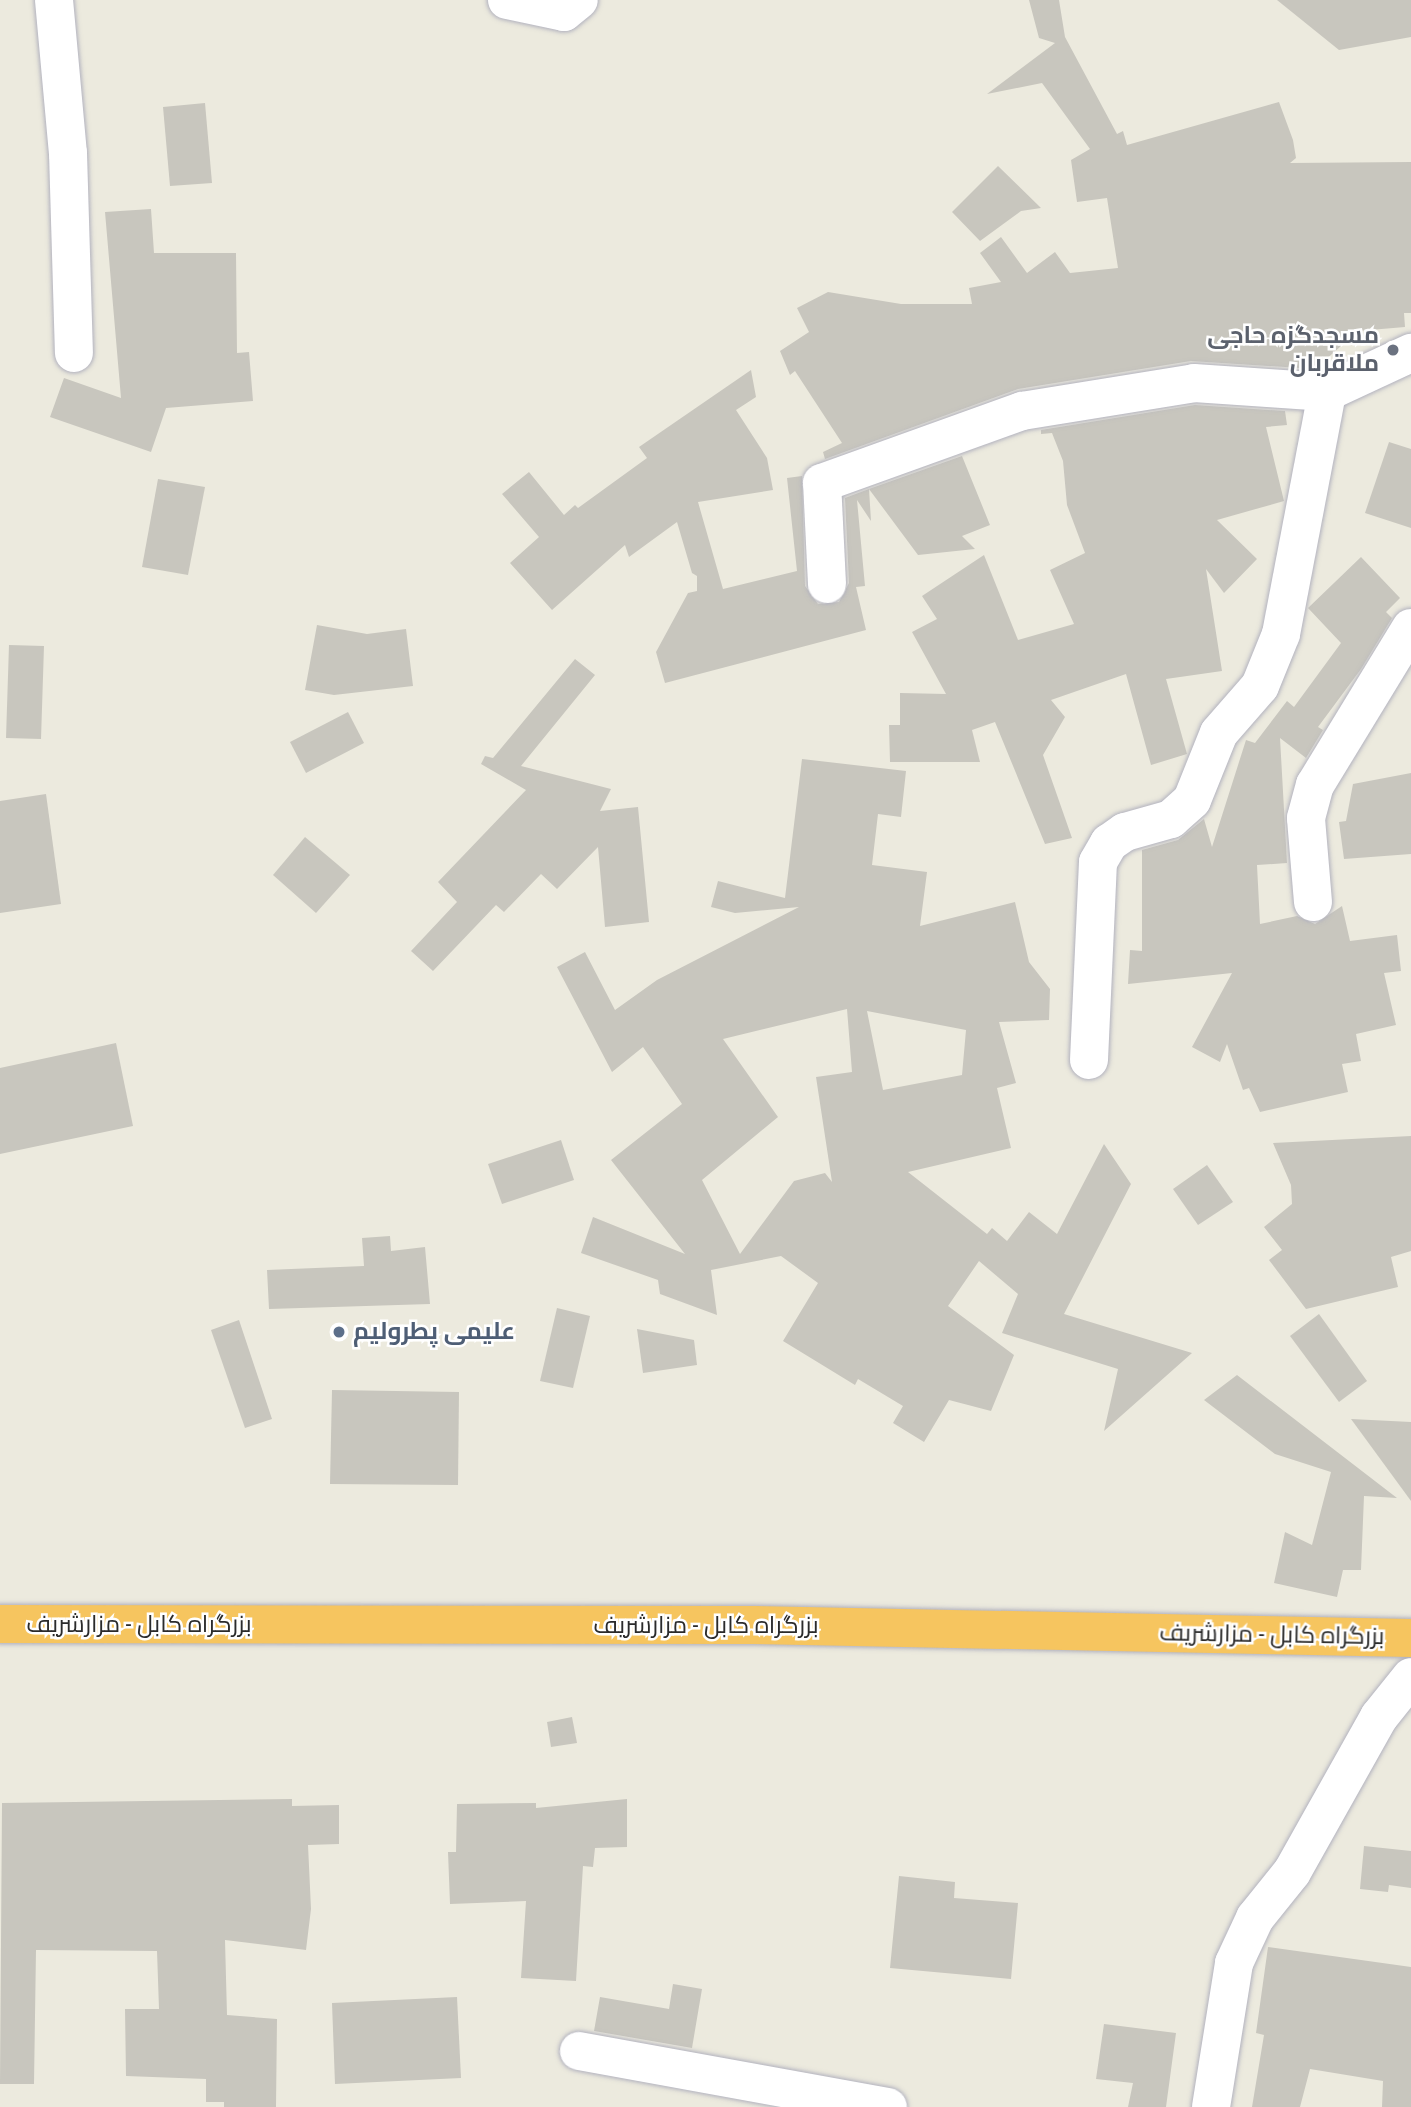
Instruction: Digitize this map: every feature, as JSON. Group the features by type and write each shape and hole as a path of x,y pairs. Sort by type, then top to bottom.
{"highway":[{"name":"بزرگراه کابل - مزارشریف","path":"0,1624 754,1625 1411,1638"}],"street":[{"path":"54,0 68,153 74,353"},
{"path":"507,0 564,12 579,0"},
{"path":"827,584 822,483 1022,411 1194,383 1327,392 1411,353"},
{"path":"1089,1060 1098,862 1110,843 1125,832 1171,819 1192,800 1219,733 1260,686 1281,634 1327,392"},
{"path":"1313,902 1306,817 1315,785 1411,628"},
{"path":"1211,2107 1234,1963 1255,1918 1292,1872 1379,1717 1411,1677"},
{"path":"579,2050 888,2107"}],"building":[{"path":"1029,0 1059,0 1065,37 1117,134 1123,131 1127,145 1279,102 1293,140 1296,158 1290,163 1411,162 1411,313 1404,313 1405,327 1358,331 1315,369 1191,361 1018,389 825,459 823,452 842,443 795,371 790,375 780,351 809,332 797,308 828,292 901,304 972,304 969,288 1001,282 980,253 1001,237 1027,273 1055,252 1070,273 1118,268 1107,198 1077,202 1071,160 1090,149 1042,83 987,94 1055,43 1039,38"},
{"path":"1277,0 1411,0 1411,37 1339,50"},
{"path":"205,103 212,183 170,186 163,107"},
{"path":"998,166 1041,208 1021,211 980,241 952,212"},
{"path":"151,209 154,253 236,253 237,353 249,352 253,401 166,408 151,452 50,417 64,378 121,398 105,212"},
{"path":"751,370 756,397 736,410 767,458 773,490 698,502 723,589 797,571 787,478 802,476 805,586 818,604 839,602 849,583 845,498 869,489 871,521 857,500 865,586 856,587 866,630 665,683 656,652 688,593 697,591 697,576 692,573 677,522 629,557 625,545 552,610 510,563 539,537 502,494 529,472 564,515 575,505 578,508 647,458 639,447"},
{"path":"1195,405 1285,411 1287,425 1266,427 1284,501 1217,520 1257,559 1224,593 1206,569 1222,671 1166,679 1187,754 1151,765 1126,674 1051,700 1065,717 1043,755 1072,838 1045,844 995,722 972,730 980,762 890,762 889,725 900,725 900,693 946,694 912,632 937,619 922,596 984,555 1018,640 1074,624 1050,570 1085,553 1067,505 1063,461 1052,433 1041,434 1041,430"},
{"path":"1389,442 1411,449 1411,528 1365,513"},
{"path":"962,456 990,525 962,536 975,549 918,555 869,489"},
{"path":"158,479 205,487 188,575 142,567"},
{"path":"1361,557 1400,598 1386,612 1392,618 1361,669 1318,727 1323,730 1306,758 1280,738 1287,863 1257,865 1260,924 1297,916 1315,924 1342,906 1350,941 1397,935 1401,971 1384,973 1396,1025 1356,1034 1361,1061 1342,1064 1348,1092 1260,1112 1249,1088 1243,1090 1227,1044 1220,1062 1192,1047 1232,973 1128,984 1130,950 1142,951 1142,850 1178,840 1204,819 1212,847 1246,740 1255,743 1287,701 1294,707 1341,643 1308,608"},
{"path":"317,625 367,634 406,629 413,686 334,695 305,690"},
{"path":"9,645 44,646 41,739 6,738"},
{"path":"575,659 595,675 521,766 611,789 600,811 638,807 649,922 605,927 598,847 557,889 541,874 504,912 496,905 433,971 411,951 457,902 438,882 526,790 481,764 485,756 493,758"},
{"path":"348,712 364,743 306,773 290,742"},
{"path":"802,759 906,771 901,817 878,814 872,865 927,872 920,926 1015,902 1029,962 1050,989 1049,1020 999,1022 1016,1083 997,1088 1011,1148 908,1172 987,1234 992,1228 1007,1241 1029,1212 1057,1234 1104,1144 1131,1184 1064,1314 1192,1353 1104,1431 1118,1369 1002,1333 1018,1294 979,1261 948,1306 1014,1355 991,1411 949,1400 924,1442 893,1423 903,1406 858,1379 855,1385 783,1341 818,1283 781,1256 711,1270 717,1315 660,1294 658,1280 581,1253 593,1217 685,1254 611,1160 682,1104 643,1047 612,1072 557,967 585,952 615,1010 657,980 799,907 735,913 711,907 718,881 785,898","holes":["847,1009 852,1072 816,1077 832,1182 825,1173 794,1181 740,1254 702,1180 778,1117 723,1039","867,1011 966,1030 962,1075 883,1090"]},
{"path":"1411,773 1411,854 1344,859 1339,822 1346,821 1353,784"},
{"path":"46,794 61,904 0,913 0,801"},
{"path":"305,837 350,875 316,913 273,875"},
{"path":"116,1043 133,1126 0,1154 0,1068"},
{"path":"1411,1136 1411,1251 1391,1257 1398,1287 1306,1309 1269,1260 1282,1250 1264,1227 1292,1204 1291,1185 1273,1143"},
{"path":"561,1140 574,1180 502,1204 488,1164"},
{"path":"1207,1165 1233,1202 1198,1225 1173,1189"},
{"path":"390,1236 391,1251 425,1247 430,1304 269,1309 267,1270 364,1266 362,1238"},
{"path":"557,1308 590,1316 573,1388 540,1381"},
{"path":"1319,1314 1367,1381 1339,1402 1290,1336"},
{"path":"239,1320 272,1419 245,1428 211,1330"},
{"path":"637,1329 694,1340 697,1365 643,1373"},
{"path":"1237,1375 1397,1498 1364,1496 1361,1570 1343,1570 1337,1597 1274,1583 1285,1532 1312,1545 1331,1472 1275,1454 1204,1400"},
{"path":"332,1390 459,1392 458,1485 330,1484"},
{"path":"1351,1419 1411,1422 1411,1501"},
{"path":"572,1717 577,1743 551,1747 547,1722"},
{"path":"292,1799 292,1806 339,1805 339,1844 308,1845 311,1909 306,1950 225,1940 227,2015 277,2019 276,2107 224,2107 224,2102 206,2102 206,2079 126,2076 125,2009 159,2009 157,1951 36,1950 34,2084 0,2084 2,1803"},
{"path":"627,1799 627,1847 595,1848 593,1867 583,1866 576,1981 521,1978 526,1901 450,1904 448,1852 456,1852 457,1804 536,1803 536,1808"},
{"path":"1364,1846 1411,1851 1411,1888 1389,1885 1388,1892 1360,1889"},
{"path":"899,1876 955,1882 954,1898 1018,1903 1011,1979 890,1968"},
{"path":"1268,1947 1411,1967 1411,2107 1382,2107 1383,2081 1310,2069 1300,2107 1252,2107 1264,2035 1256,2033"},
{"path":"673,1984 702,1989 692,2048 594,2031 600,1997 669,2009"},
{"path":"457,1997 461,2078 335,2084 332,2003"},
{"path":"1104,2024 1176,2033 1166,2107 1128,2107 1133,2083 1096,2079"}],"place":[{"name":"مسجدگزه حاجی ملاقربان","path":"1393,350"},
{"name":"علیمی پطرولیم","path":"339,1332"}]}
